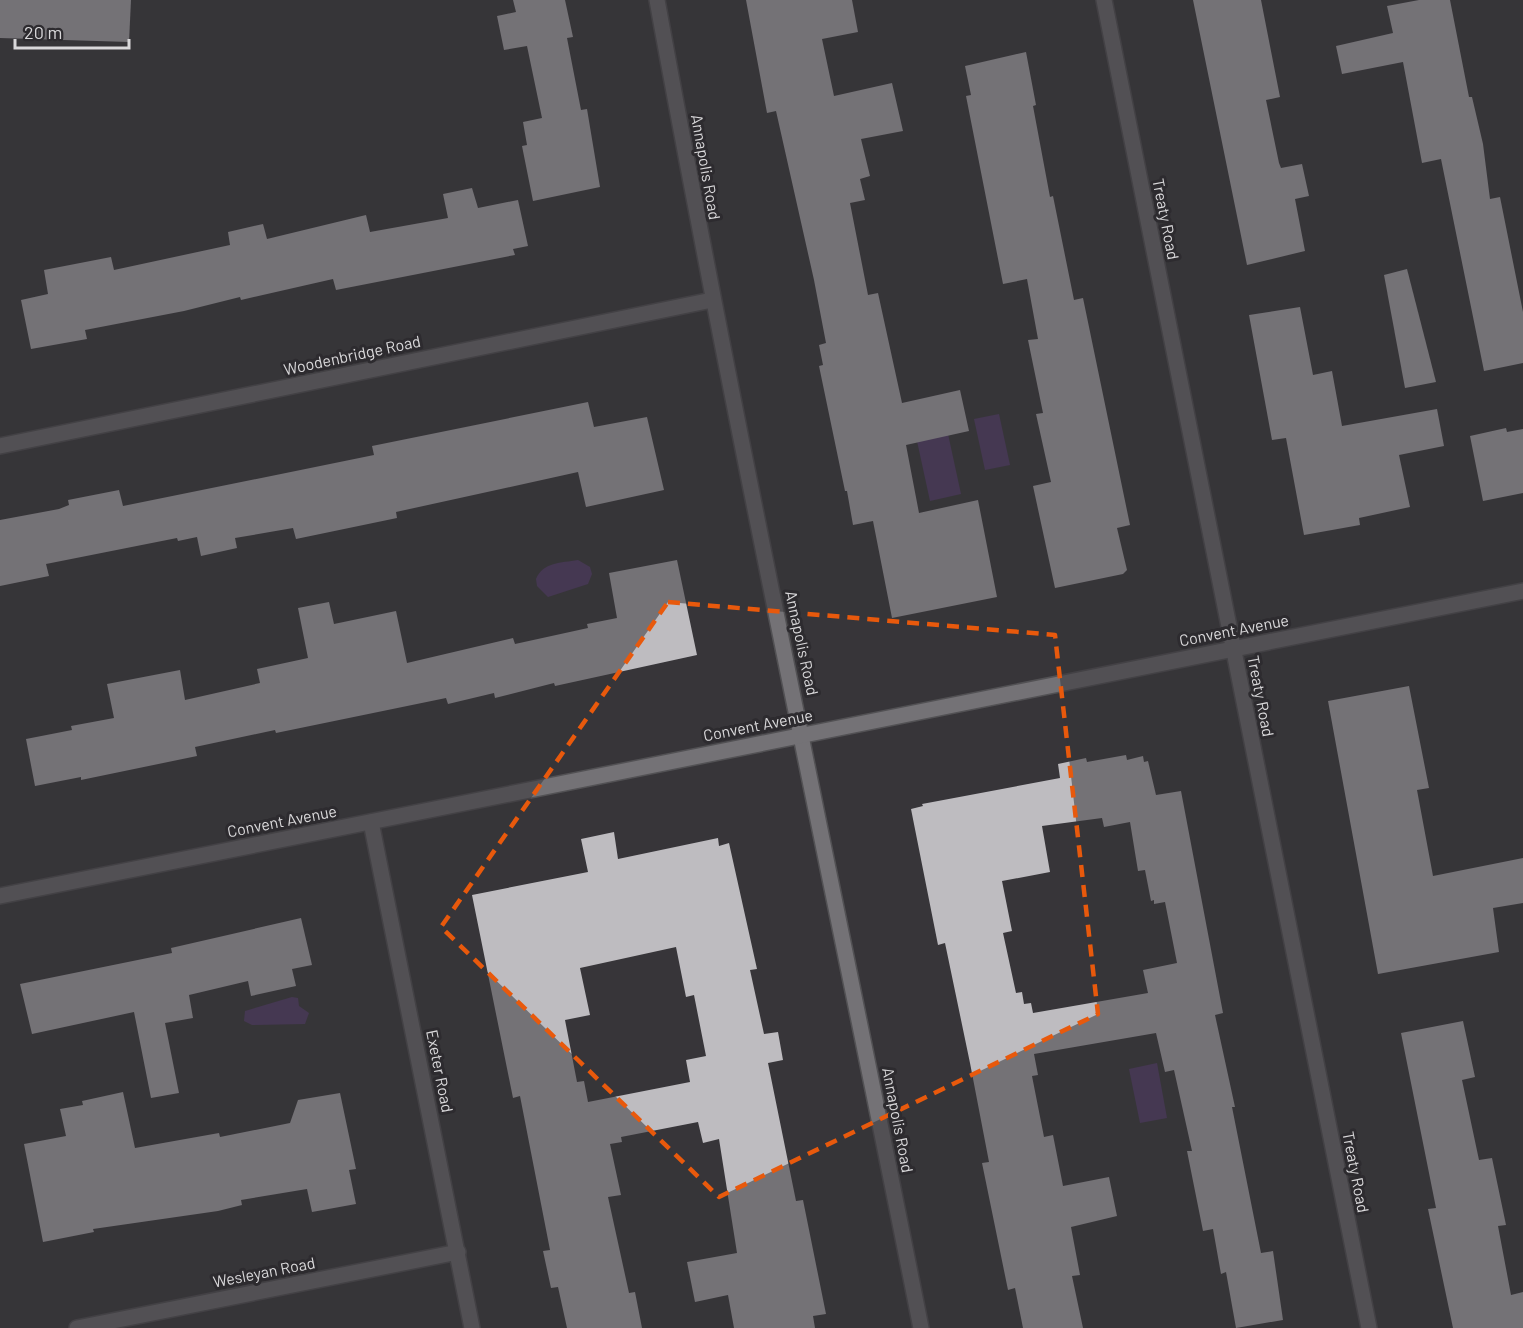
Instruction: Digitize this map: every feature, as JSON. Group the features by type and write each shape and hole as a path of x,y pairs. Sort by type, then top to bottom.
{"street":[{"name":"Annapolis Road","path":"657,0 712,300 921,1328"},
{"name":"Treaty Road","path":"1104,0 1369,1328"},
{"name":"Woodenbridge Road","path":"0,446 712,300"},
{"name":"Convent Avenue","path":"0,896 1523,591"},
{"name":"Exeter Road","path":"371,822 472,1328"},
{"name":"Wesleyan Road","path":"77,1328 458,1252"}],"highlighted area":[{"path":"668,602 1055,635 1098,1014 719,1197 441,927"}],"shaded area":[{"path":"999,414 1010,465 985,470 974,419"},
{"path":"948,434 961,494 930,501 917,441"},
{"path":"578,560 590,567 592,574 588,584 548,597 537,586 536,579 543,569 553,564"},
{"path":"292,997 298,998 299,1006 309,1013 305,1024 252,1025 244,1021 245,1011"},
{"path":"1157,1063 1167,1118 1140,1123 1129,1069"}],"building":[{"path":"0,0 131,0 129,42 0,38"},
{"path":"513,0 565,0 573,37 567,38 581,110 587,109 600,187 533,201 522,146 527,145 523,122 542,118 527,46 504,50 497,16 516,12"},
{"path":"746,0 852,0 858,32 822,39 834,96 892,83 903,131 861,139 870,176 860,179 865,200 850,203 868,295 878,293 902,403 960,390 969,431 906,445 919,513 978,500 997,597 892,618 873,521 853,525 819,366 823,365 819,345 826,343 814,280 776,111 767,113"},
{"path":"1193,0 1261,0 1280,97 1266,100 1279,163 1281,168 1302,164 1309,196 1295,199 1305,251 1247,265"},
{"path":"1419,0 1450,0 1469,97 1472,97 1483,144 1490,199 1500,197 1523,312 1523,363 1484,371 1441,159 1422,163 1403,62 1342,74 1336,46 1393,33 1387,6"},
{"path":"1026,52 1036,105 1033,106 1050,197 1053,196 1074,300 1083,298 1130,525 1117,528 1127,570 1123,574 1055,588 1033,486 1051,482 1036,414 1043,413 1028,340 1038,339 1027,279 1003,284 966,96 971,95 965,66"},
{"path":"472,188 478,208 518,200 528,246 513,249 515,255 336,290 333,279 241,300 240,297 184,311 85,330 87,339 31,349 21,300 48,294 44,270 111,257 114,270 230,245 228,232 263,224 267,239 366,215 370,232 448,218 443,194"},
{"path":"1407,269 1436,382 1405,388 1384,275"},
{"path":"1300,307 1313,375 1332,371 1342,426 1437,409 1444,446 1399,455 1410,507 1359,518 1360,525 1304,535 1286,438 1272,440 1249,315"},
{"path":"588,402 594,427 647,417 664,490 586,507 578,472 396,512 397,518 296,539 293,528 235,538 237,548 201,556 197,537 178,541 177,538 46,564 49,576 0,586 0,520 59,509 69,505 68,500 119,490 123,506 374,455 372,446"},
{"path":"1506,428 1507,432 1523,429 1523,493 1483,501 1470,436"},
{"path":"677,560 697,655 555,686 554,683 495,698 494,693 448,704 446,698 276,733 275,730 195,747 197,756 81,780 81,777 35,786 26,739 72,730 71,726 114,718 107,684 180,670 185,700 260,683 257,669 308,658 298,608 329,602 334,624 396,611 407,663 513,638 515,644 588,628 587,624 617,618 609,573"},
{"path":"1409,686 1429,788 1417,790 1433,876 1523,858 1523,903 1493,908 1499,952 1378,974 1328,701"},
{"path":"1126,755 1127,760 1143,756 1144,762 1148,761 1156,795 1181,791 1223,1013 1215,1015 1235,1107 1232,1107 1261,1253 1273,1251 1283,1320 1236,1328 1226,1272 1221,1274 1213,1229 1203,1231 1187,1151 1192,1151 1174,1070 1165,1072 1156,1033 1034,1054 1038,1075 1032,1076 1044,1137 1053,1135 1063,1186 1109,1177 1117,1216 1071,1227 1080,1275 1072,1276 1083,1328 1023,1328 1015,1288 1008,1290 982,1163 989,1162 970,1063 945,943 938,945 911,809 923,806 922,804 1060,778 1058,764 1086,758 1087,762","holes":["1102,818 1104,827 1130,822 1138,871 1145,870 1151,901 1154,900 1154,904 1165,902 1177,963 1143,970 1148,993 1033,1013 1031,1003 1024,1004 1022,992 1016,993 1003,933 1012,931 1002,881 1050,872 1042,826"]},
{"path":"614,832 618,859 718,838 719,846 729,843 757,969 750,970 764,1034 778,1032 783,1060 768,1063 796,1201 803,1200 826,1314 813,1316 815,1328 734,1328 728,1295 695,1302 687,1262 737,1253 719,1139 703,1143 698,1122 621,1137 622,1142 610,1144 621,1195 608,1197 629,1293 635,1292 642,1328 567,1328 558,1287 551,1288 543,1251 550,1250 520,1096 513,1098 472,895 588,872 581,839","holes":["676,947 686,997 694,995 706,1056 686,1060 690,1082 588,1102 584,1081 577,1082 565,1020 590,1015 580,968"]},
{"path":"301,918 312,965 292,969 296,986 251,996 248,981 189,995 193,1018 165,1023 179,1093 151,1098 134,1012 32,1034 20,984 172,953 171,948"},
{"path":"1463,1021 1475,1077 1462,1080 1479,1160 1492,1158 1506,1225 1498,1226 1511,1295 1523,1292 1523,1328 1453,1328 1428,1209 1436,1208 1401,1033"},
{"path":"123,1092 135,1148 219,1133 220,1137 290,1123 298,1100 340,1093 356,1169 349,1170 356,1204 312,1212 307,1189 241,1200 242,1205 218,1211 93,1229 94,1232 43,1242 24,1144 66,1136 60,1109 83,1105 82,1101"}]}
